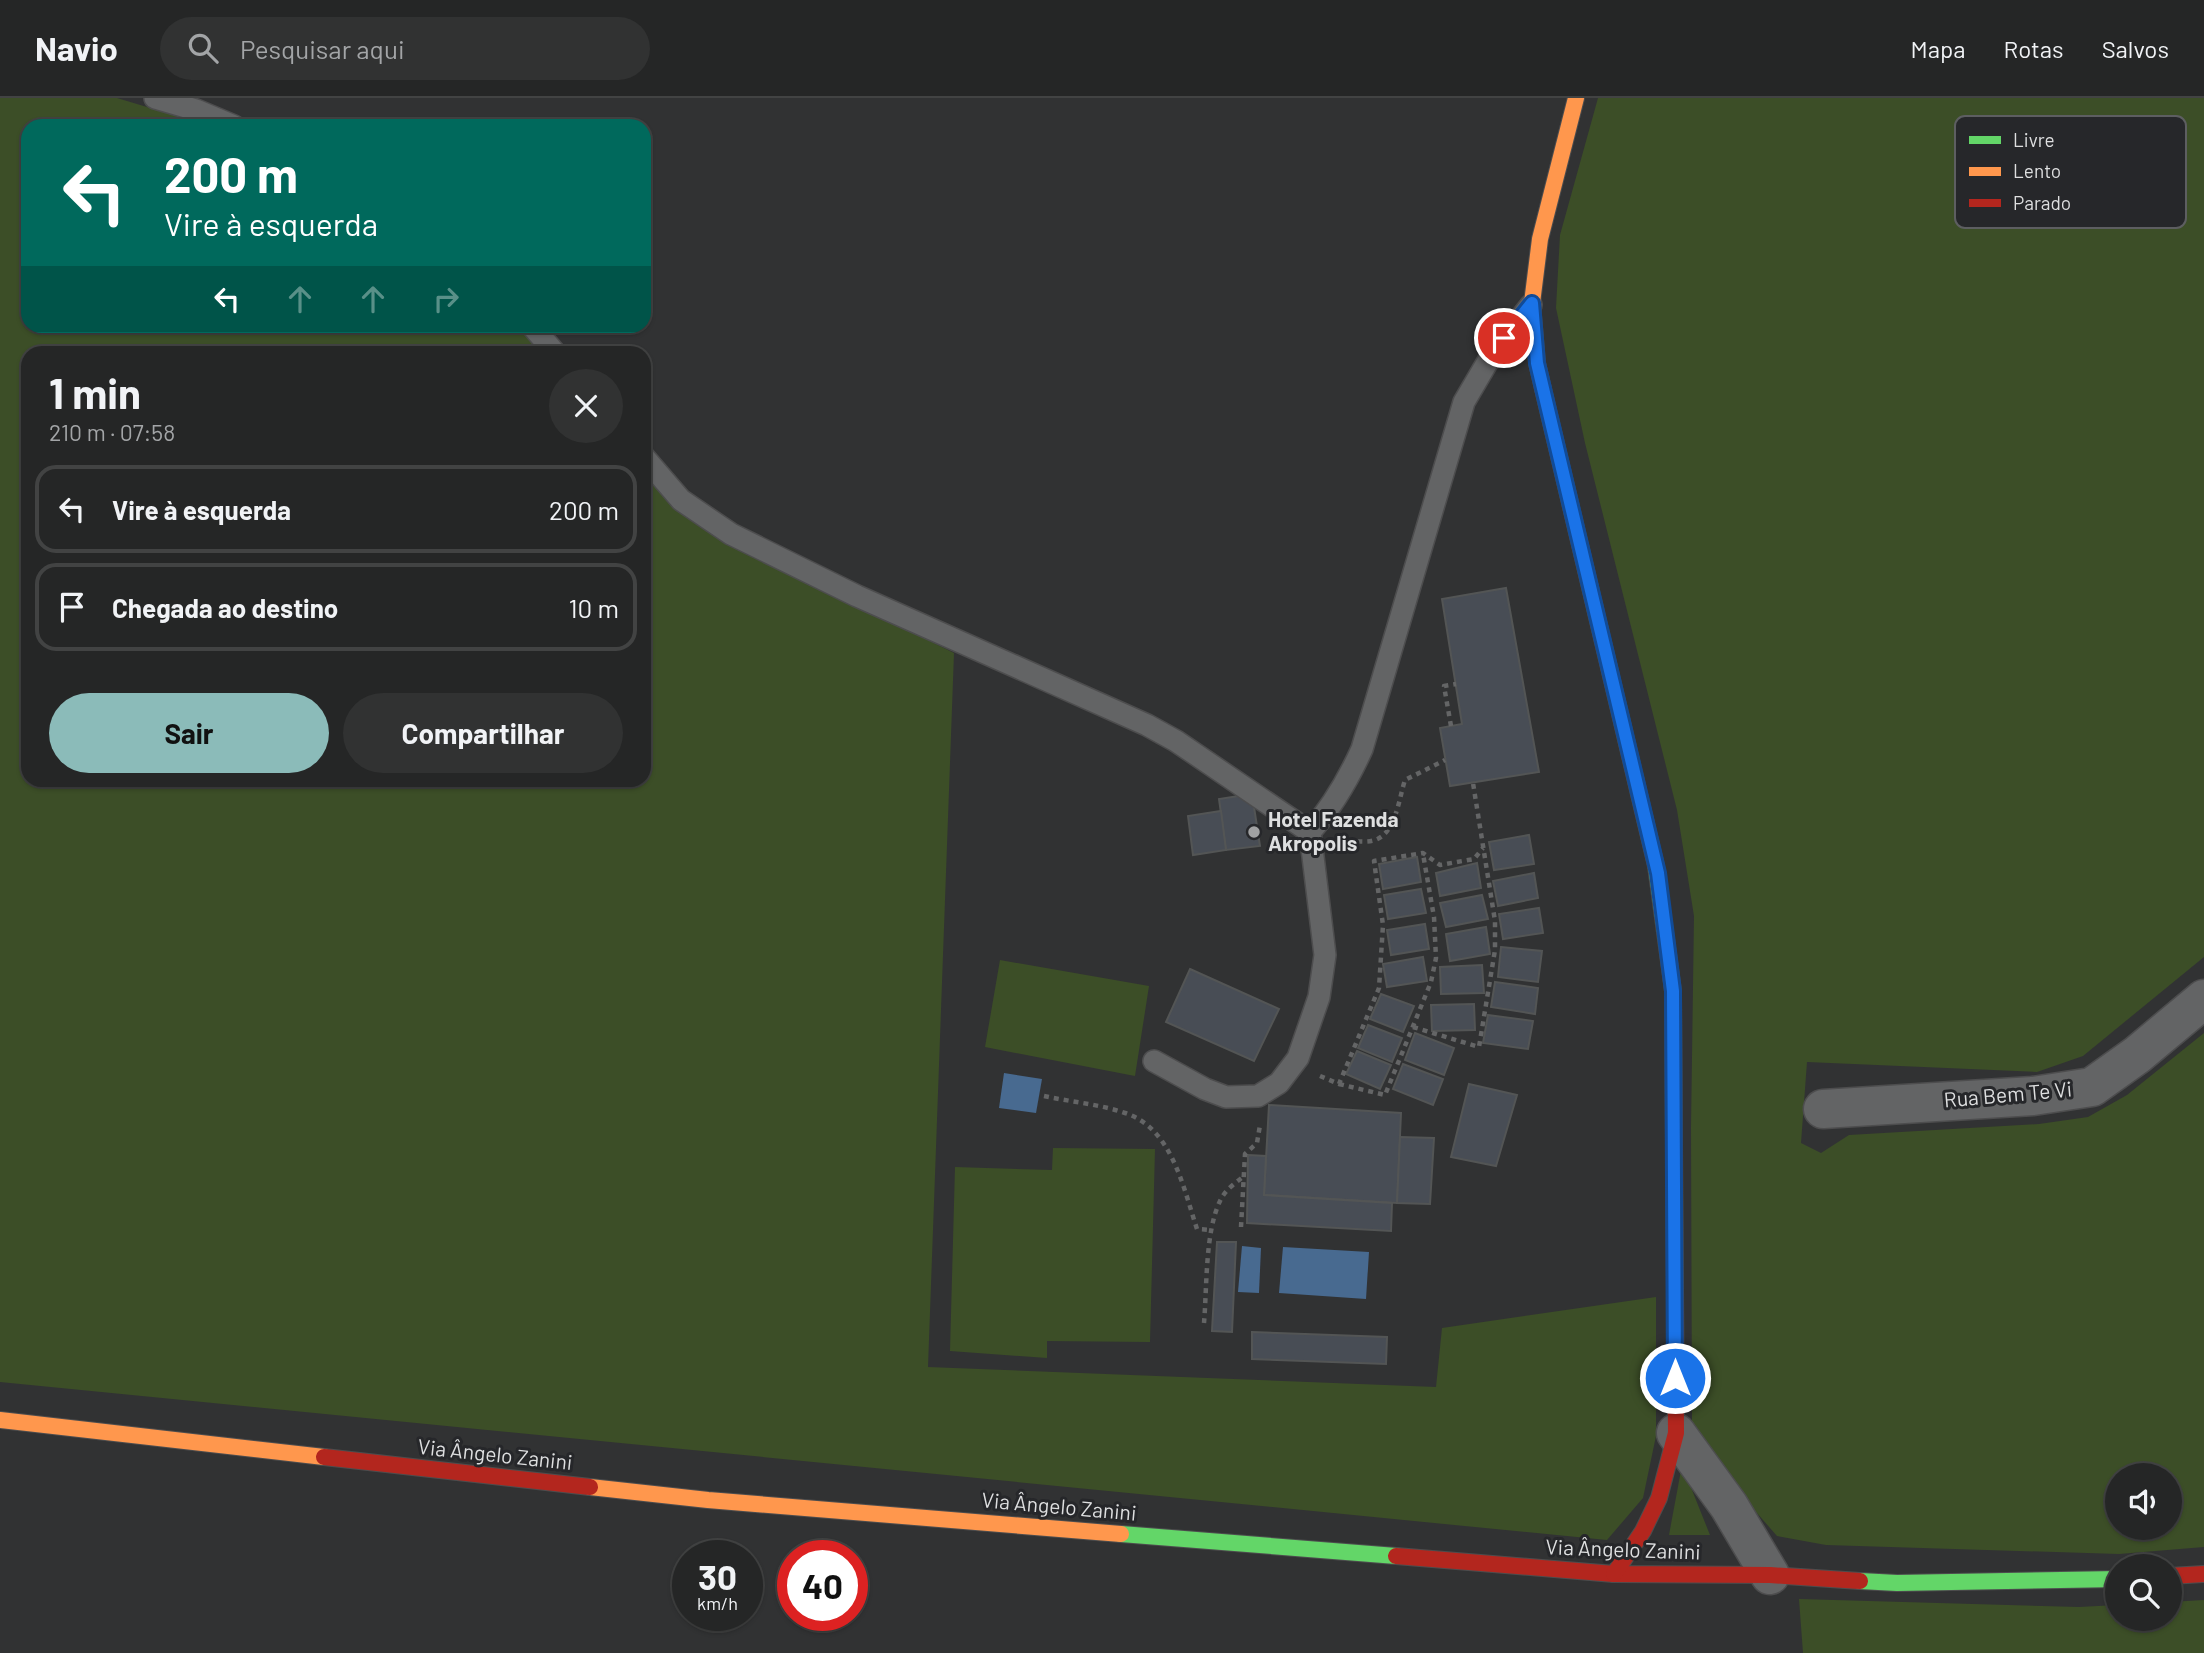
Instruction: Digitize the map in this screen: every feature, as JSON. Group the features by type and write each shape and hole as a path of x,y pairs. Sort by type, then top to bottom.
{"street":[{"path":"1576,98 1540,239 1532,303 1537,363 1660,886 1673,991 1676,1433 1659,1497 1643,1531 1614,1574"},
{"name":"Rua Bem Te Vi","path":"1824,1109 2033,1096 2092,1087 2137,1055 2204,999"},
{"name":"Via Ângelo Zanini","path":"0,1420 708,1500 1614,1574 1770,1575 1897,1583 2105,1579"},
{"path":"1676,1433 1729,1506 1770,1575"},
{"path":"2182,1575 2204,1574"}],"lane":[{"path":"155,98 217,119"},
{"path":"1154,1061 1205,1089 1226,1097 1258,1096 1279,1083 1298,1058 1319,997 1325,956 1310,832 1346,784 1362,750 1464,402 1491,356 1532,303"},
{"path":"651,465 681,500 731,534 857,596 1147,725 1176,741 1310,832"}],"path":[{"path":"1451,726 1444,686 1456,684"},
{"path":"1346,840 1376,840 1387,831 1405,780 1445,760"},
{"path":"1413,1027 1479,1047 1495,950 1495,921 1473,783"},
{"path":"1339,1084 1379,988 1383,925 1374,861 1423,853 1440,865 1474,859 1483,848"},
{"path":"1315,1069 1321,1077 1339,1084 1385,1095 1431,982 1436,958 1434,917 1423,853"},
{"path":"1044,1096 1126,1113 1148,1126 1162,1141 1176,1165 1197,1228 1211,1230"},
{"path":"1241,1227 1245,1154 1258,1143 1260,1121"},
{"path":"1204,1322 1211,1230 1220,1200 1230,1187 1244,1176"}],"green space":[{"path":"0,98 117,98 187,119 21,119 21,333 529,333 541,346 21,346 21,787 651,787 651,473 730,542 954,653 928,1367 1436,1387 1442,1328 1656,1297 1656,1436 1643,1498 1607,1540 0,1382"},
{"path":"1598,98 2204,98 2204,957 2083,1056 2037,1072 1807,1062 1801,1143 1821,1153 1849,1135 2039,1124 2088,1117 2127,1095 2204,1033 2204,1547 2119,1554 1826,1545 1777,1536 1715,1465 1692,1424 1691,1128 1694,916 1677,810 1585,443 1556,308 1560,235"},
{"path":"1000,960 1149,986 1135,1076 985,1047"},
{"path":"1053,1148 1155,1149 1150,1342 1047,1341 1047,1358 950,1351 955,1167 1052,1170"},
{"path":"1682,1465 1710,1535 1669,1535"},
{"path":"1799,1599 2105,1606 2105,1631 2182,1631 2182,1601 2204,1600 2204,1653 1803,1653"}],"water":[{"path":"1004,1073 1042,1079 1036,1113 999,1108"},
{"path":"1242,1246 1261,1248 1259,1293 1238,1292"},
{"path":"1283,1247 1369,1252 1366,1299 1279,1293"}],"building":[{"path":"1506,588 1539,772 1450,786 1440,728 1462,724 1442,599"},
{"path":"1252,794 1260,846 1226,850 1219,799"},
{"path":"1221,811 1226,850 1193,855 1188,816"},
{"path":"1529,835 1534,864 1494,870 1489,842"},
{"path":"1417,857 1421,882 1383,889 1379,864"},
{"path":"1477,863 1481,888 1440,896 1436,873"},
{"path":"1534,873 1538,898 1498,906 1493,881"},
{"path":"1421,889 1426,913 1388,919 1384,895"},
{"path":"1482,895 1488,919 1446,927 1440,903"},
{"path":"1539,908 1543,933 1503,939 1499,914"},
{"path":"1425,924 1429,949 1391,955 1387,930"},
{"path":"1486,927 1490,954 1450,961 1446,934"},
{"path":"1501,947 1542,951 1538,982 1498,977"},
{"path":"1423,957 1427,981 1387,987 1383,964"},
{"path":"1482,965 1484,993 1441,994 1440,967"},
{"path":"1190,969 1279,1009 1254,1061 1166,1022"},
{"path":"1495,982 1538,988 1535,1014 1491,1007"},
{"path":"1381,994 1414,1006 1403,1032 1370,1019"},
{"path":"1474,1004 1475,1030 1432,1031 1431,1005"},
{"path":"1488,1015 1533,1021 1528,1049 1483,1043"},
{"path":"1368,1025 1402,1038 1392,1062 1358,1048"},
{"path":"1415,1033 1454,1048 1444,1075 1405,1060"},
{"path":"1357,1051 1391,1065 1380,1089 1346,1074"},
{"path":"1403,1064 1443,1079 1433,1105 1393,1089"},
{"path":"1469,1084 1517,1095 1496,1166 1451,1157"},
{"path":"1269,1105 1401,1113 1397,1203 1264,1195"},
{"path":"1400,1137 1434,1138 1430,1204 1397,1203"},
{"path":"1248,1155 1266,1156 1264,1195 1392,1203 1391,1231 1247,1223"},
{"path":"1217,1242 1236,1242 1232,1332 1212,1331"},
{"path":"1252,1332 1387,1337 1386,1364 1252,1359"}],"traffic: fast":[{"path":"1656,866 1673,991 1674,1144"},
{"path":"1121,1534 1396,1556"},
{"path":"1860,1581 1897,1583 2105,1579"}],"traffic: slow":[{"path":"1543,389 1537,363 1532,303 1540,239 1576,98"},
{"path":"0,1420 324,1457"},
{"path":"590,1487 708,1500 1121,1534"}],"traffic: jam":[{"path":"1543,389 1656,866"},
{"path":"1614,1574 1643,1531 1659,1498 1676,1433 1674,1144"},
{"path":"324,1457 590,1487"},
{"path":"1396,1556 1614,1574 1770,1575 1860,1581"},
{"path":"2182,1575 2204,1574"}],"place":[{"name":"Hotel Fazenda Akropolis","path":"1254,832"}],"route":[{"path":"1504,338 1532,303 1537,363 1658,873 1673,991 1675,1378"}]}
